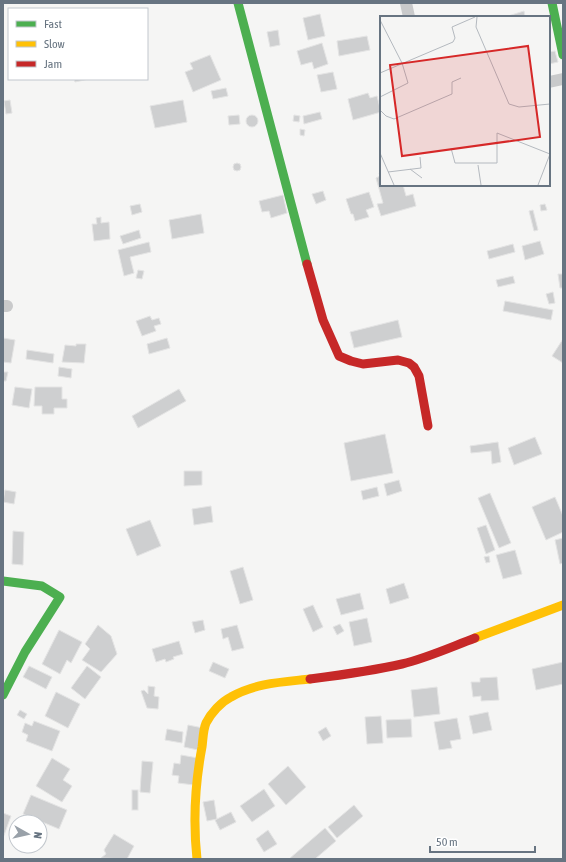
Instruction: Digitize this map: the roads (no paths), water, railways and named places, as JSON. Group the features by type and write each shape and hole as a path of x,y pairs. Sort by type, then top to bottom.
{"street":[{"path":"238,3 278,157 324,320 339,356 355,363 371,365 396,360 406,361 413,366 418,374 428,426"},
{"path":"406,3 409,16"},
{"path":"552,3 563,55"},
{"path":"550,82 563,79"},
{"path":"3,581 42,586 60,597 25,652 3,695"},
{"path":"197,859 194,834 195,807 200,757 206,724 213,712 230,697 259,685 342,675 416,660 563,605"}]}
